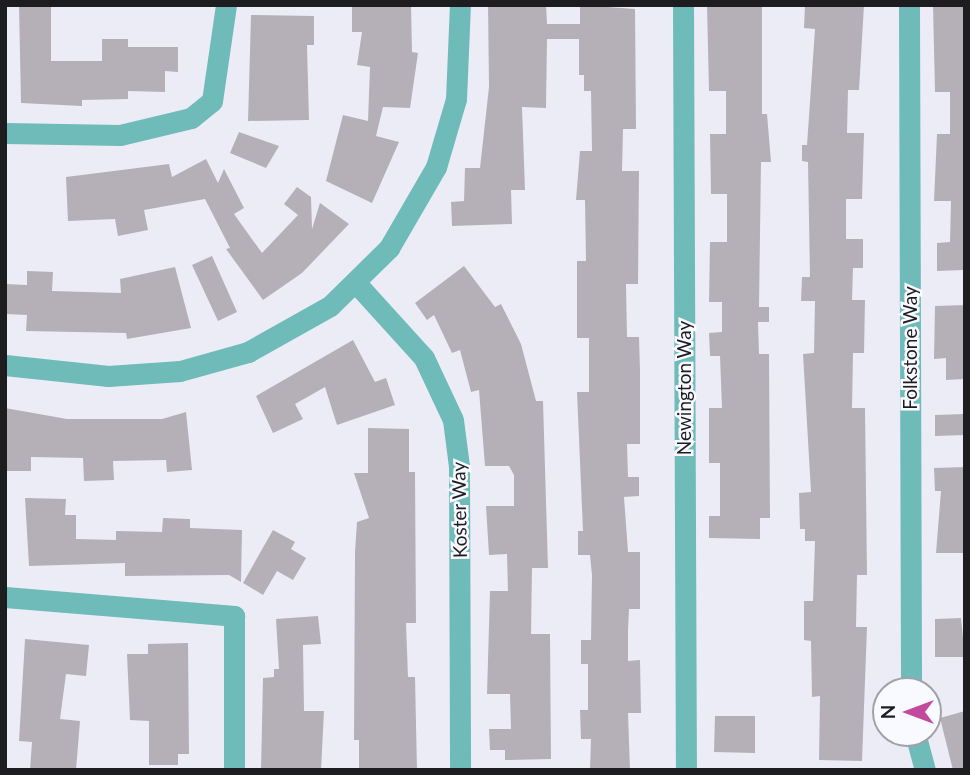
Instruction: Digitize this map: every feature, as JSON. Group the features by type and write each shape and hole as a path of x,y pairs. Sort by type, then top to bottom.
{"street":[{"path":"5,133 120,135 191,118 212,102 226,5"},
{"path":"5,365 108,376 191,369 269,343 356,283 415,209 440,156 456,99 460,5"},
{"name":"Newington Way","path":"683,5 686,770"},
{"name":"Folkstone Way","path":"909,5 911,677"},
{"name":"Koster Way","path":"356,283 424,358 453,420 459,466 460,770"},
{"path":"5,597 234,616 234,770"},
{"path":"919,747 925,770"}],"building":[{"path":"19,5 51,5 51,61 102,61 102,39 128,39 128,47 178,47 178,72 165,71 165,92 128,91 128,99 82,100 82,106 21,103"},
{"path":"352,5 411,5 412,52 418,53 410,108 383,107 376,136 399,142 372,203 326,181 343,115 368,121 370,67 357,65 362,32 352,32"},
{"path":"488,5 546,5 547,24 580,24 580,5 635,9 636,129 623,129 622,171 639,171 638,284 626,284 627,337 639,337 640,370 640,444 627,444 628,477 639,477 639,496 624,497 628,552 640,552 640,609 629,609 628,630 628,661 640,660 641,713 628,713 630,770 590,770 591,739 581,739 580,710 588,710 588,664 581,664 581,640 591,640 592,575 590,555 578,555 578,531 583,531 577,392 589,392 589,338 577,338 577,261 586,261 585,200 576,200 580,151 592,151 591,91 584,91 584,75 579,75 579,39 547,39 546,108 522,107 525,190 511,190 512,224 452,226 451,202 464,201 465,168 480,168 489,87"},
{"path":"707,5 762,5 762,114 767,114 771,162 761,162 759,307 769,307 769,322 758,322 759,354 769,354 770,518 760,518 760,539 709,538 709,516 720,516 720,463 709,463 709,408 722,408 720,356 710,356 709,333 722,332 722,302 709,302 710,242 727,242 727,194 711,194 710,134 726,134 726,91 709,91"},
{"path":"805,5 864,5 859,90 848,90 847,133 864,133 862,199 846,199 846,239 863,239 863,268 853,268 852,300 865,300 864,353 853,353 852,408 865,408 867,575 857,575 856,627 867,627 862,761 819,760 820,696 812,697 811,641 804,640 804,601 813,601 815,541 805,541 805,529 800,529 799,493 811,492 803,354 814,353 815,301 801,301 802,277 810,277 808,162 802,161 802,145 807,145 815,29 804,28"},
{"path":"933,5 965,5 965,270 937,271 937,243 950,242 951,201 934,201 937,134 950,134 950,92 935,92"},
{"path":"251,15 314,16 314,45 307,45 309,120 248,121"},
{"path":"239,132 279,146 266,168 230,153"},
{"path":"206,159 218,183 224,169 244,208 234,214 262,253 298,215 284,204 297,187 311,197 312,229 320,203 349,224 302,273 263,300 226,249 230,248 205,199 144,210 148,230 118,236 115,219 68,221 66,177 169,164 172,177"},
{"path":"212,256 237,312 218,321 192,265"},
{"path":"464,266 495,307 501,304 521,344 536,401 543,401 548,568 532,568 531,634 550,634 551,759 505,760 505,750 490,750 489,729 511,729 510,694 487,694 490,591 508,591 507,554 489,555 486,506 514,506 514,475 509,466 485,466 479,390 471,392 460,350 452,353 434,315 427,320 415,303"},
{"path":"175,267 191,328 127,339 126,333 26,331 27,315 5,314 5,284 27,285 27,271 53,272 52,291 121,293 120,279"},
{"path":"965,305 965,379 946,380 946,358 934,359 935,306"},
{"path":"353,340 375,382 386,378 395,405 337,425 325,387 295,404 303,419 273,433 256,396"},
{"path":"5,408 67,419 162,419 186,412 192,470 167,472 166,460 113,461 114,480 84,481 83,458 31,457 31,471 5,471"},
{"path":"965,414 965,435 935,436 935,415"},
{"path":"368,428 409,429 409,472 415,472 416,623 406,623 408,677 415,677 417,770 359,770 359,740 354,740 357,522 369,518 354,473 368,473"},
{"path":"965,467 965,553 936,553 941,491 935,491 934,468"},
{"path":"25,498 66,499 65,515 76,515 76,539 116,540 116,531 162,532 163,518 190,519 190,528 242,530 241,582 229,575 125,576 125,563 29,566"},
{"path":"273,530 295,542 291,549 306,558 293,580 277,571 263,595 243,583"},
{"path":"318,616 321,644 303,645 304,711 324,711 321,770 261,770 263,678 274,677 274,669 279,669 276,619"},
{"path":"961,618 965,657 935,657 935,619"},
{"path":"25,639 89,645 86,676 66,674 60,719 80,721 76,770 30,770 32,742 19,741"},
{"path":"188,643 189,754 178,754 178,765 149,765 149,721 130,720 127,654 148,654 148,644"},
{"path":"965,711 965,770 953,770 942,717"},
{"path":"715,716 755,716 755,753 714,752"}]}
